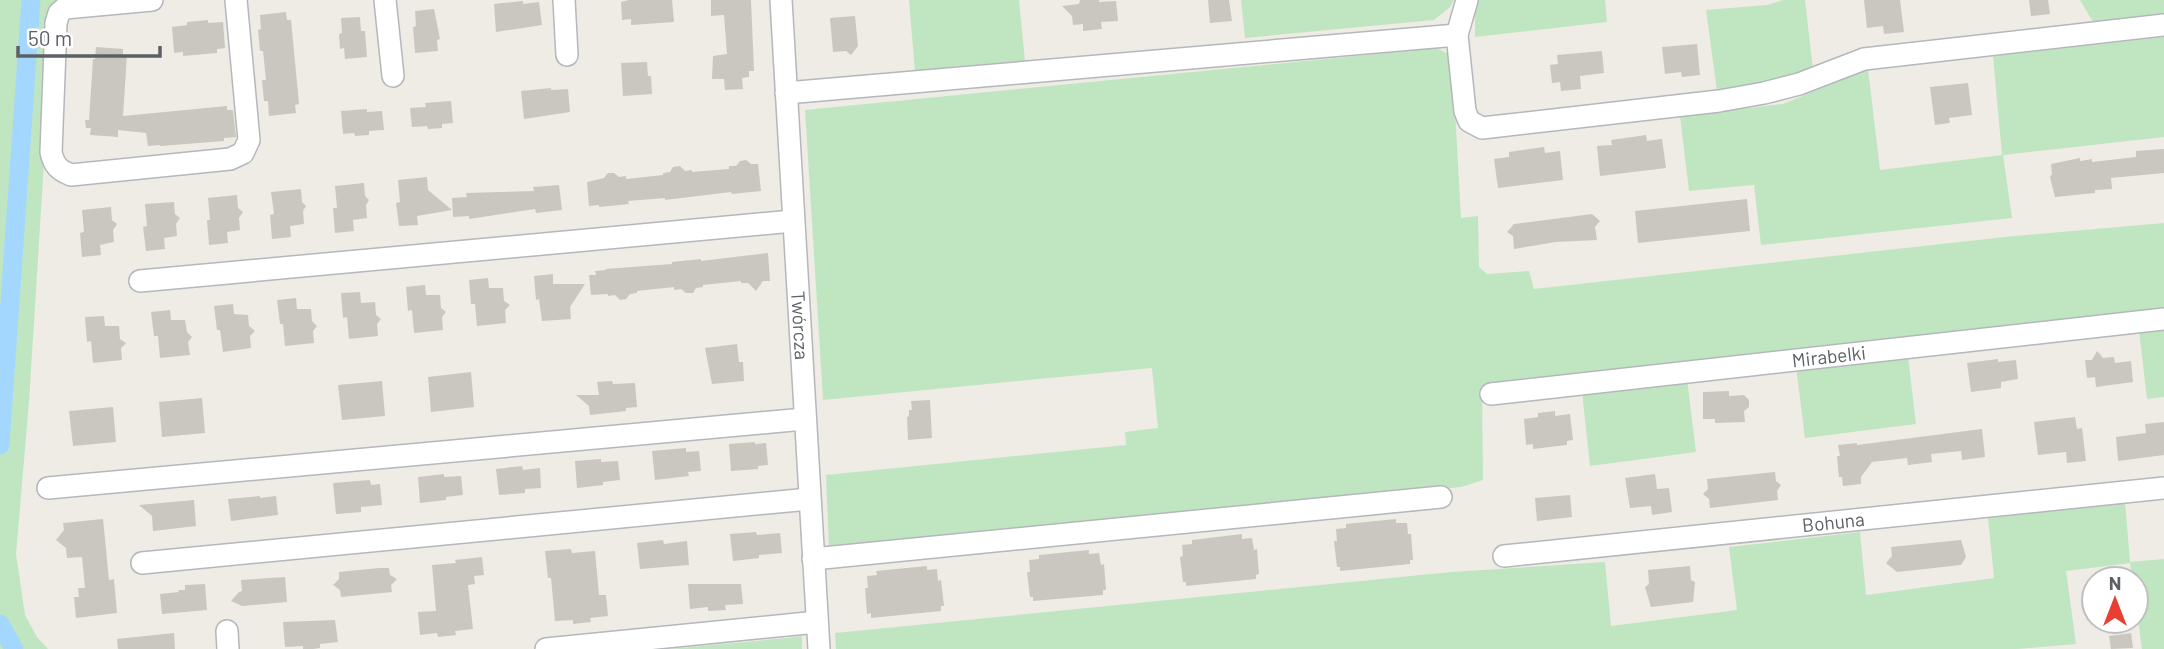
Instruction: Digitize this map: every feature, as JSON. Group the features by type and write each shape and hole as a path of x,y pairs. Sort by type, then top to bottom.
{"street":[{"path":"152,0 65,8 59,13 56,23 51,152 53,163 59,170 71,176 230,159 243,153 249,140 236,0"},
{"path":"385,0 393,76"},
{"path":"564,0 567,55"},
{"name":"Twórcza","path":"781,0 819,649"},
{"path":"1466,0 1457,35 1465,111 1469,121 1482,128 1719,101 1764,93 1800,84 1864,59 2164,25"},
{"path":"786,93 1457,35"},
{"path":"140,281 793,221"},
{"name":"Mirabelki","path":"1491,394 2164,319"},
{"path":"48,488 804,419"},
{"name":"Bohuna","path":"1504,556 2164,488"},
{"path":"813,559 1441,497"},
{"path":"142,563 809,499"},
{"path":"546,649 817,622"}],"green space":[{"path":"0,0 85,0 54,3 29,402 16,554 25,615 37,637 48,649 0,649"},
{"path":"909,0 1019,0 1025,61 915,72"},
{"path":"1241,0 1454,0 1450,7 1434,20 1245,38"},
{"path":"1475,0 1605,0 1607,22 1475,37"},
{"path":"1783,0 1805,0 1813,70 1777,84 1717,91 1706,10 1767,5"},
{"path":"2080,0 2164,0 2164,17 2093,22"},
{"path":"2164,37 2164,137 2003,155 2012,218 1761,245 1754,185 1689,191 1680,116 1783,104 1868,69 1880,170 2002,155 1993,56"},
{"path":"1437,48 1452,56 1461,218 1478,216 1479,267 1487,274 1529,271 1534,289 2014,236 2164,223 2164,313 1482,388 1483,480 1461,487 829,549 826,475 1126,445 1125,432 1158,428 1152,368 823,400 805,110"},
{"path":"2164,327 2164,397 2147,399 2139,330"},
{"path":"1908,356 1916,424 1805,438 1796,367"},
{"path":"1687,379 1696,452 1590,466 1582,392"},
{"path":"2125,501 2130,562 2164,559 2164,649 2142,649 2140,635 2150,635 2150,565 2130,563 2080,565 2080,569 2066,571 2076,644 2018,649 836,649 835,633 1451,572 1605,562 1611,626 1737,610 1729,547 1860,532 1866,595 1994,578 1988,518"},
{"path":"802,636 802,649 669,649 787,638"}],"building":[{"path":"672,0 674,22 631,25 631,19 622,20 621,2"},
{"path":"711,0 751,0 754,71 749,71 749,77 742,78 743,89 725,90 724,79 712,79 713,56 727,54 724,15 711,16"},
{"path":"1080,0 1116,1 1118,21 1101,22 1102,29 1083,31 1083,24 1073,25 1072,16 1062,6 1079,4"},
{"path":"1208,0 1229,0 1232,21 1210,23"},
{"path":"1864,0 1900,0 1904,32 1884,34 1883,26 1867,28"},
{"path":"2029,0 2048,0 2050,14 2031,16"},
{"path":"523,1 523,4 539,2 542,25 496,32 494,4"},
{"path":"434,9 440,39 437,40 438,51 415,53 415,11"},
{"path":"286,12 287,20 291,20 299,104 295,105 296,113 269,116 262,80 266,80 258,30 261,29 260,15"},
{"path":"855,16 858,46 851,55 846,51 833,52 830,18"},
{"path":"360,17 361,31 365,31 367,57 345,59 344,48 340,49 341,18"},
{"path":"208,20 208,23 223,22 225,48 217,49 217,53 183,56 183,52 174,53 172,27"},
{"path":"1697,44 1700,75 1682,77 1681,72 1665,74 1662,47"},
{"path":"96,47 123,49 123,55 127,55 123,116 227,106 227,110 233,110 236,137 224,138 224,141 148,146 146,133 118,130 118,137 90,135 91,128 86,128 85,120 89,120"},
{"path":"1602,51 1604,73 1580,76 1581,89 1561,91 1560,82 1552,83 1550,65 1558,64 1557,55"},
{"path":"647,62 652,94 623,96 621,63"},
{"path":"1968,83 1972,115 1949,118 1950,123 1935,125 1930,87"},
{"path":"568,89 570,112 524,119 521,91"},
{"path":"451,101 453,123 442,124 442,128 412,127 410,108 426,107 425,103"},
{"path":"367,109 367,112 382,111 384,130 369,131 369,135 343,134 341,111"},
{"path":"1646,135 1647,141 1662,139 1666,168 1600,176 1597,146 1612,145 1611,140"},
{"path":"1544,147 1545,153 1560,151 1563,180 1498,188 1494,159 1509,157 1509,152"},
{"path":"2164,149 2164,173 2111,178 2112,189 2055,197 2050,177 2051,164 2080,158 2080,161 2092,159 2092,162 2136,157 2136,151"},
{"path":"746,160 751,164 758,164 761,191 589,206 587,182 604,178 608,173 619,177 626,176 626,179 663,175 673,167 680,166 685,171 692,172 729,169 729,166 736,166 740,161"},
{"path":"427,177 428,190 452,210 417,216 418,225 399,226 396,203 400,202 398,180"},
{"path":"364,183 365,196 369,200 366,205 367,218 353,220 354,231 335,233 335,186"},
{"path":"559,185 562,210 536,213 535,209 469,219 469,216 453,217 452,198 467,197 466,193 534,191 533,187"},
{"path":"301,189 302,202 306,206 303,211 304,224 290,226 291,237 272,239 270,215 274,214 271,192"},
{"path":"237,195 238,208 243,212 239,218 240,230 227,232 228,243 209,245 208,198"},
{"path":"1747,199 1750,231 1638,243 1635,211"},
{"path":"174,202 175,214 180,218 176,224 177,236 164,238 165,249 146,251 143,227 147,226 145,204"},
{"path":"111,207 112,220 117,224 113,230 114,242 100,245 101,255 82,257 82,210"},
{"path":"1592,214 1600,221 1595,227 1597,240 1556,242 1514,249 1513,236 1507,232 1514,224"},
{"path":"768,253 770,281 763,281 756,291 748,283 741,281 703,285 693,293 674,290 674,287 637,291 620,300 615,295 591,295 589,275 596,275 595,271"},
{"path":"553,274 553,284 585,284 570,307 571,319 542,321 539,299 536,300 534,276"},
{"path":"488,278 489,288 503,288 504,301 510,305 505,310 506,323 477,326 475,304 471,304 469,280"},
{"path":"425,285 426,295 440,295 441,308 446,312 442,317 443,330 414,333 412,310 408,311 406,287"},
{"path":"360,292 361,303 375,302 376,315 381,319 377,324 378,336 349,339 347,317 343,318 341,293"},
{"path":"296,298 297,309 311,309 312,321 317,326 313,331 314,343 285,346 277,300"},
{"path":"233,304 234,314 248,315 249,326 255,331 250,336 251,348 223,352 214,306"},
{"path":"170,310 171,320 185,320 187,332 192,337 188,342 190,355 160,358 158,336 154,336 151,312"},
{"path":"104,316 105,326 119,326 120,339 126,343 121,348 122,360 93,363 91,341 87,342 85,317"},
{"path":"737,344 739,362 743,362 744,381 712,384 705,348"},
{"path":"2097,351 2103,358 2114,357 2115,363 2131,361 2133,382 2096,387 2095,377 2087,378 2085,360 2092,360"},
{"path":"1998,359 1998,362 2016,360 2018,379 2001,382 2001,388 1971,392 1967,363"},
{"path":"471,372 474,407 431,412 428,377"},
{"path":"382,381 385,416 342,420 338,385"},
{"path":"612,381 613,384 635,383 637,407 590,415 589,406 576,395 599,395 597,382"},
{"path":"1729,391 1729,396 1744,395 1749,400 1749,407 1744,411 1745,422 1715,423 1715,419 1703,419 1703,392"},
{"path":"202,398 205,433 162,437 159,402"},
{"path":"930,400 932,438 908,440 907,417 909,410 912,410 911,401"},
{"path":"113,407 116,442 73,446 69,411"},
{"path":"1555,411 1555,416 1570,414 1573,440 1567,441 1567,445 1533,449 1533,444 1526,445 1524,419 1538,417 1538,413"},
{"path":"2075,417 2077,429 2082,428 2086,461 2067,463 2066,452 2038,455 2034,422"},
{"path":"2164,422 2164,455 2118,461 2116,437 2146,433 2145,424"},
{"path":"1982,429 1985,457 1962,460 1961,451 1931,454 1932,462 1908,465 1907,458 1872,462 1861,477 1861,484 1843,486 1842,477 1839,477 1838,445"},
{"path":"766,443 768,465 758,466 758,469 731,471 729,444"},
{"path":"686,448 686,452 699,451 701,471 688,472 689,476 655,480 652,451"},
{"path":"601,459 601,462 618,461 620,480 577,488 575,461"},
{"path":"522,466 523,470 540,468 541,488 525,489 525,493 499,495 496,469"},
{"path":"1775,472 1776,481 1781,485 1777,491 1778,500 1710,508 1709,499 1703,494 1708,489 1707,479"},
{"path":"444,474 444,477 461,476 463,495 420,503 418,477"},
{"path":"1655,474 1657,489 1669,488 1672,512 1652,515 1651,506 1630,508 1625,478"},
{"path":"370,480 371,485 380,484 382,505 361,507 361,512 336,514 333,483"},
{"path":"1570,495 1572,517 1537,521 1535,498"},
{"path":"276,496 278,515 231,521 228,499"},
{"path":"194,500 196,526 153,531 152,516 139,505"},
{"path":"103,519 109,580 114,579 117,613 76,618 74,597 79,597 78,588 85,588 82,557 67,558 66,548 56,540 64,530 63,523"},
{"path":"1396,519 1396,523 1407,523 1408,534 1411,534 1413,560 1410,560 1410,564 1340,571 1340,567 1337,567 1334,541 1337,541 1336,529 1346,528 1346,524"},
{"path":"756,532 757,535 780,533 782,553 733,561 730,534"},
{"path":"1242,534 1242,539 1252,538 1254,550 1257,549 1259,574 1256,579 1186,586 1186,582 1183,582 1180,557 1183,556 1182,545 1192,544 1192,540"},
{"path":"663,540 664,544 687,541 689,565 640,569 637,543"},
{"path":"1961,540 1966,557 1961,565 1897,572 1886,563 1892,556 1891,547"},
{"path":"571,549 572,553 595,551 599,595 606,595 608,616 573,624 573,620 555,621 551,578 548,578 545,551"},
{"path":"1089,550 1089,554 1099,553 1101,565 1104,564 1106,590 1103,590 1103,595 1033,601 1033,597 1030,597 1027,572 1030,572 1029,560 1039,559 1039,555"},
{"path":"482,557 484,575 474,576 475,584 468,585 473,629 455,631 456,635 420,635 418,612 436,611 432,565"},
{"path":"927,566 927,570 937,569 938,581 941,580 944,606 941,606 941,611 871,618 871,613 867,614 867,576 877,575 876,571"},
{"path":"1690,566 1691,580 1695,582 1693,602 1651,607 1645,587 1649,584 1648,570"},
{"path":"389,568 390,575 397,579 391,585 392,592 341,597 340,590 333,585 339,579 339,572"},
{"path":"285,577 287,602 242,606 231,601 242,591 241,580"},
{"path":"205,584 207,610 162,614 160,594 185,590 185,585"},
{"path":"688,584 741,584 743,604 725,605 726,610 708,611 708,607 690,609"},
{"path":"335,620 338,642 320,644 320,648 313,649 303,649 303,646 285,647 283,622"},
{"path":"174,633 175,649 118,649 117,639"},
{"path":"2131,635 2133,648 2111,649 2109,636"}],"waterway":[{"path":"0,445 31,0"},
{"path":"0,624 14,649"}]}
